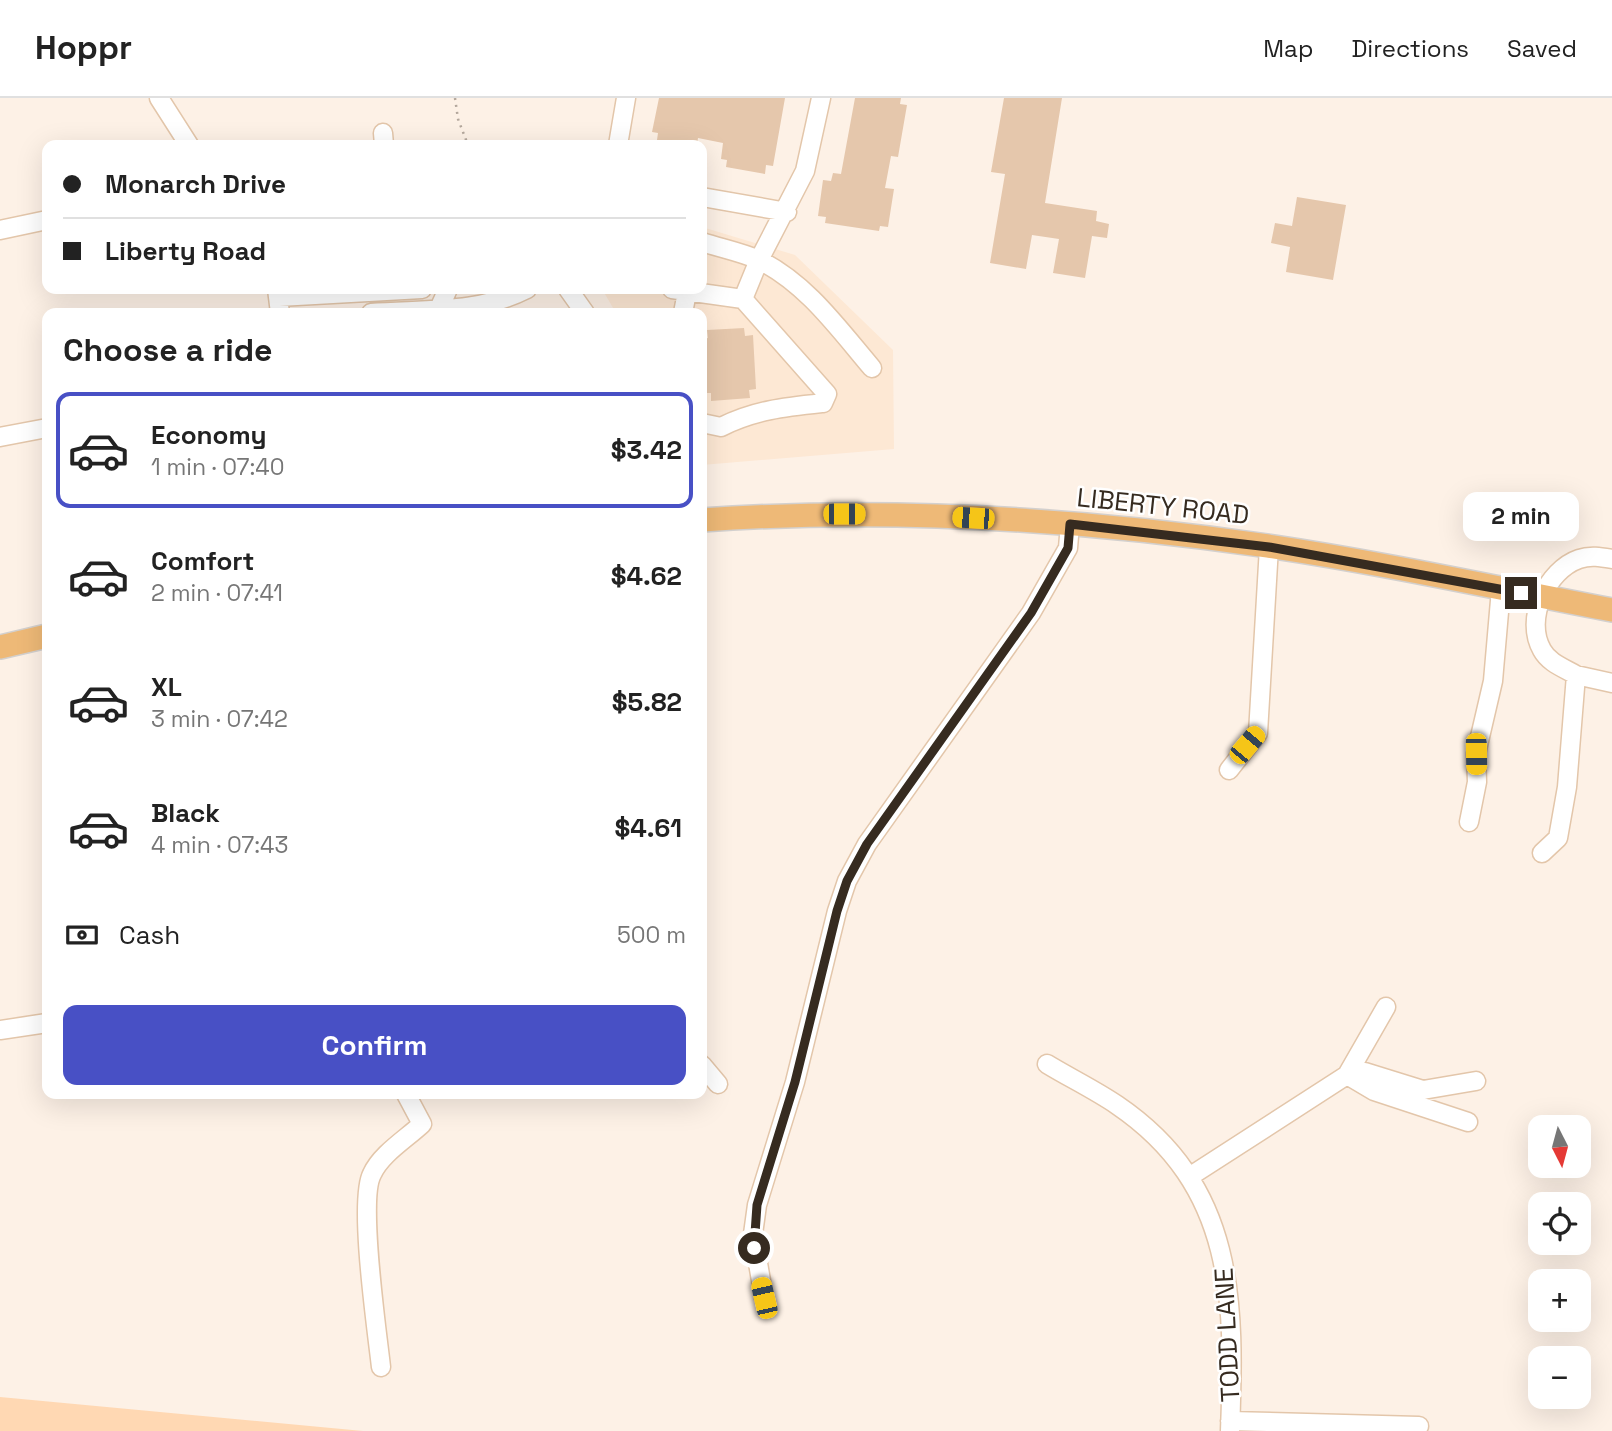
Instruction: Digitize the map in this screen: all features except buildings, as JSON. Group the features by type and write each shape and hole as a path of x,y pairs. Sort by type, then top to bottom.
{"main road":[{"name":"LIBERTY ROAD","path":"707,520 878,514 1070,524 1269,547 1612,610"},
{"path":"0,647 42,637"}],"street":[{"path":"159,98 186,140"},
{"path":"619,140 626,98"},
{"path":"743,299 759,260 787,212 806,171 821,98"},
{"path":"707,198 787,212"},
{"path":"0,230 42,221"},
{"path":"707,244 759,260 797,286 821,307 872,368"},
{"path":"279,300 348,294"},
{"path":"461,308 496,302 515,294"},
{"path":"707,294 743,299 827,394 823,404 774,407 747,415 721,428 707,424"},
{"path":"0,437 42,429"},
{"path":"764,1298 753,1234 757,1205 795,1082 847,881 867,844 1031,613 1068,548 1070,524"},
{"path":"1229,770 1258,733 1269,547"},
{"path":"1612,559 1594,556 1576,560 1555,577 1541,597 1534,625 1542,651 1553,662 1576,675 1612,683"},
{"path":"1469,822 1477,782 1476,754 1493,681 1501,589"},
{"path":"1542,853 1558,838 1567,787 1576,675"},
{"path":"1346,1075 1386,1007"},
{"path":"0,1030 42,1024"},
{"name":"TODD LANE","path":"1048,1065 1117,1105 1152,1134 1189,1177 1203,1202 1225,1260 1230,1296 1230,1426"},
{"path":"707,1071 718,1084"},
{"path":"1189,1177 1346,1075 1366,1072 1423,1090 1476,1082"},
{"path":"1346,1075 1374,1091 1468,1122"},
{"path":"381,1367 369,1248 368,1190 376,1167 422,1125 408,1099"},
{"path":"1230,1426 1419,1426"}],"path":[{"path":"456,98 458,119 466,140"}],"shaded area":[{"path":"707,229 795,255 893,350 894,449 707,465 707,308 613,308 605,294 707,294"},
{"path":"0,1397 363,1431 0,1431"}],"route":[{"path":"754,1248 757,1205 795,1082 837,911 847,881 867,844 1031,613 1068,548 1070,524 1160,532 1269,547 1521,593"}]}
